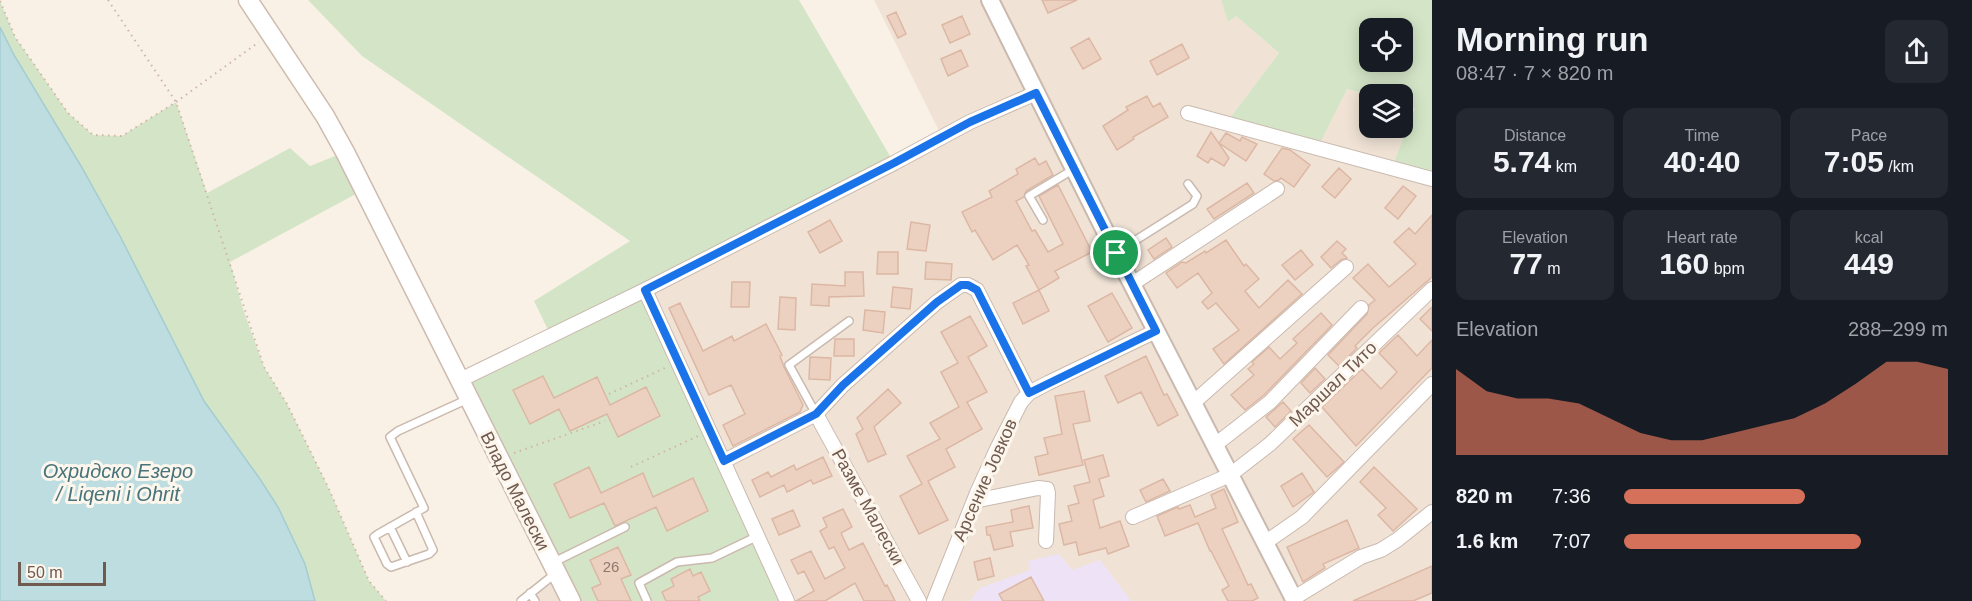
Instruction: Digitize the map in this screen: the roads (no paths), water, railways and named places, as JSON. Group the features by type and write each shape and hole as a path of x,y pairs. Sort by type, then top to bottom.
{"main road":[{"name":"Владо Малески","path":"249,0 325,116 345,152 571,601"}],"street":[{"path":"990,0 1116,253 1295,599 1361,557 1381,550 1397,540 1432,512"},
{"path":"460,380 645,290 970,122 1036,93"},
{"path":"1188,113 1432,179"},
{"path":"1132,284 1277,189"},
{"path":"1193,403 1346,267"},
{"path":"724,461 816,414 860,370 937,302 961,285 968,285 977,290 1029,393"},
{"name":"Маршал Тито","path":"1133,517 1230,475 1270,444 1432,289"},
{"path":"645,290 787,601"},
{"name":"Маршал Тито","path":"1215,445 1270,402 1361,308"},
{"name":"Арсение Јовков","path":"934,601 974,501 1014,414 1029,393 1156,331"},
{"path":"1266,542 1302,517 1432,384"},
{"name":"Разме Малески","path":"816,414 919,601"},
{"path":"974,501 1038,488 1047,489 1046,541"}],"lane":[{"path":"1043,220 1029,196 1074,169"},
{"path":"1116,253 1193,204 1197,196 1188,184"},
{"path":"816,414 789,365 849,321"},
{"path":"416,512 433,550 429,554 391,567 387,564 374,537 390,527 416,512 424,508 390,437 398,431 469,398"},
{"path":"390,527 407,562"},
{"path":"520,601 554,568 625,527"},
{"path":"647,601 639,583 677,562 712,558 758,536"},
{"path":"530,593 535,601"}],"water":[{"name":"Охридско Езеро / Liqeni i Ohrit","path":"0,27 14,55 120,236 204,401 278,507 305,564 315,601 0,601"}]}
